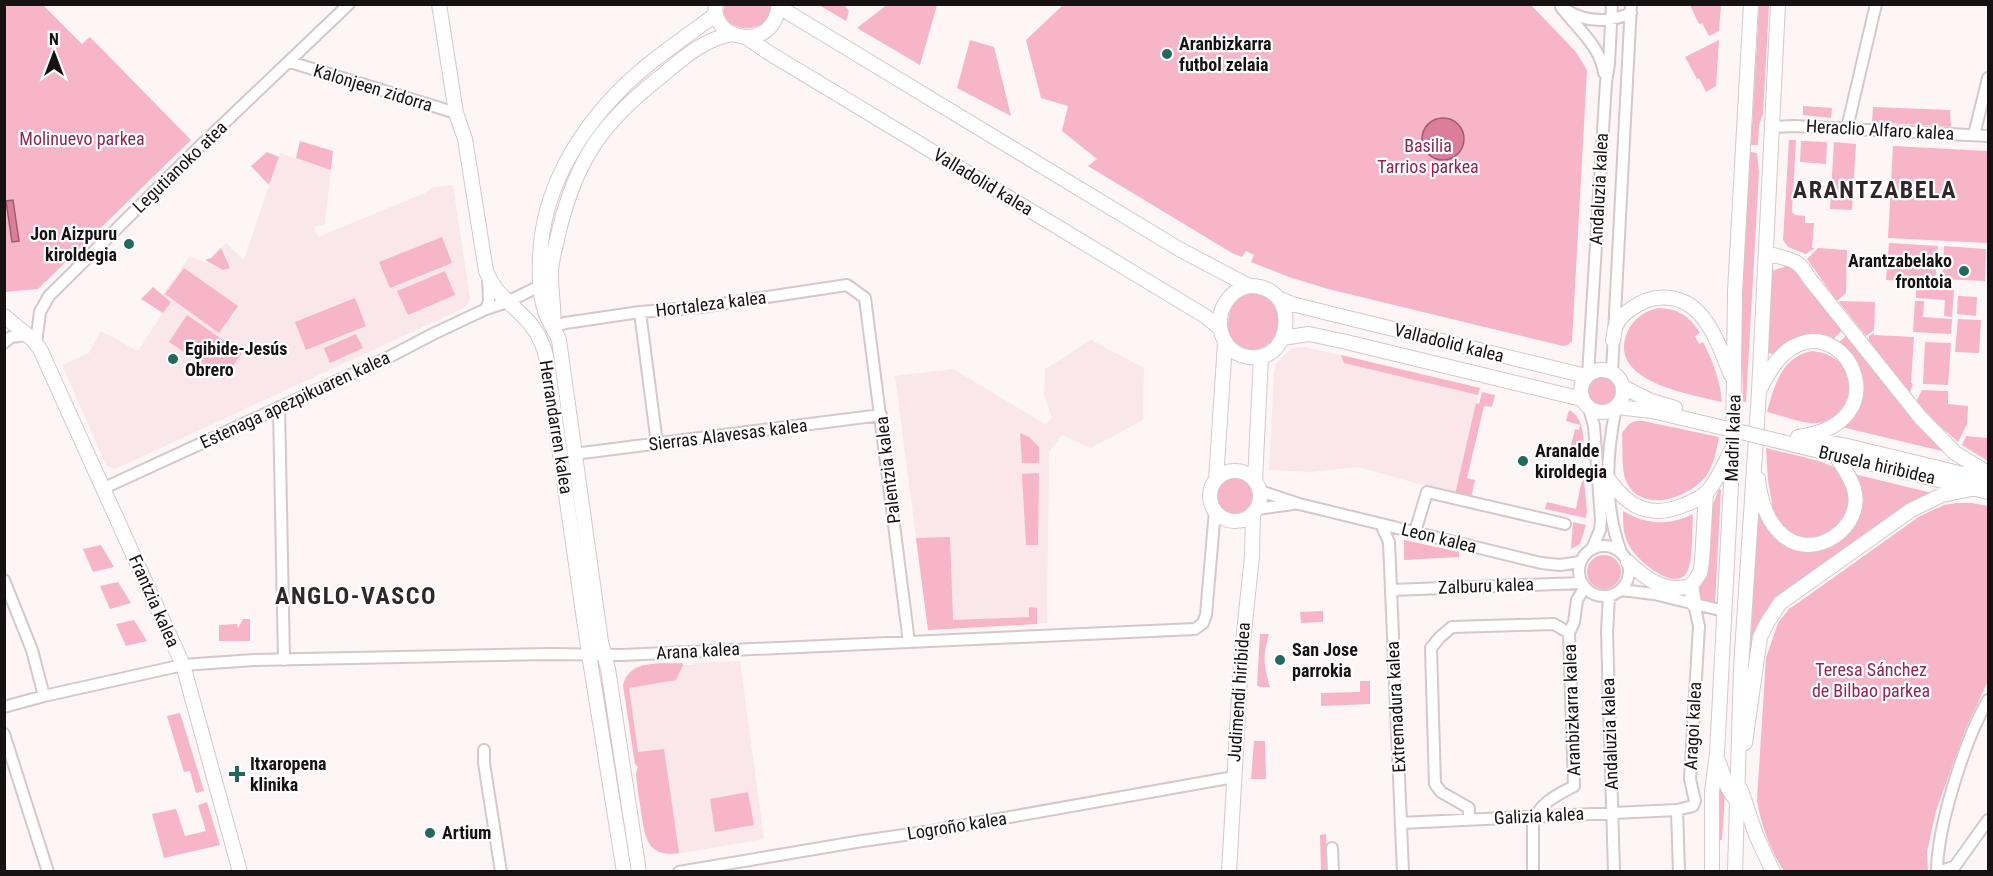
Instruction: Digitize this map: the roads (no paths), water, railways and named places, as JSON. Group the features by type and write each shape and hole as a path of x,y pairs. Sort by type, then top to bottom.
{"main road":[{"name":"Herrandarren kalea","path":"440,4 456,113 465,139 483,261 494,288 523,315 538,334 548,364 589,654 624,871"},
{"name":"Madril kalea","path":"1712,872 1712,792 1717,754 1733,446 1735,292 1751,4"},
{"name":"Madril kalea","path":"1735,872 1737,767 1778,4"},
{"path":"546,283 566,201 580,167 591,148 623,109 655,80 702,44 718,37 761,34 773,26 779,6 1179,249 1249,286 1267,290 1278,298 1286,313 1285,330 1275,348 1261,357 1238,353 1225,343"},
{"path":"546,283 540,236 549,200 558,178 581,139 624,87 715,8"},
{"name":"Valladolid kalea","path":"715,8 721,26 1205,316 1220,328"},
{"path":"1766,253 1794,260 1802,266 1809,278 1920,417 1955,453 1989,473"},
{"name":"Herrandarren kalea","path":"546,283 545,311 559,340 604,655 639,872"},
{"path":"1216,480 1225,343 1220,328 1223,307 1228,297 1240,288 1249,286"},
{"path":"1613,340 1616,325 1620,319 1643,301 1654,297 1682,300 1705,321 1734,382"},
{"name":"Valladolid kalea","path":"1278,298 1292,304 1336,315 1587,375"},
{"path":"4,316 32,339"},
{"path":"548,364 553,327"},
{"name":"Valladolid kalea","path":"1282,338 1309,334 1342,341 1586,404"},
{"name":"Frantzia kalea","path":"32,339 104,488 183,665 236,871"},
{"path":"1759,391 1773,366 1786,351 1798,344 1821,342 1841,352 1856,376 1858,388 1853,406 1843,421 1832,428 1798,437"},
{"path":"1257,485 1243,472 1228,472 1216,480 1211,488 1210,498 1215,510 1222,517 1233,521 1240,520 1255,511 1257,485 1261,357"},
{"path":"1616,407 1622,398 1623,387 1619,378 1612,372 1600,370 1587,375 1581,387 1586,404 1597,411 1616,407 1652,411 1767,434"},
{"path":"1623,387 1651,401 1720,423"},
{"name":"Brusela hiribidea","path":"1767,434 1847,446 1989,480"},
{"name":"Brusela hiribidea","path":"1767,434 1836,456 1982,490"},
{"path":"1609,480 1621,495 1651,512 1674,510 1706,493 1718,477 1733,446"},
{"path":"1754,453 1760,494 1775,528 1786,538 1808,544 1820,543 1838,536 1852,516 1855,490 1836,456"},
{"path":"1752,825 1737,767 1745,744 1760,637 1780,603 1911,510 1942,495 1982,490"},
{"path":"1625,557 1655,582 1670,589 1691,586 1700,573 1702,562 1706,493"},
{"name":"Judimendi hiribidea","path":"1228,872 1241,661 1255,511"},
{"path":"1691,586 1694,604"},
{"path":"1717,754 1722,775 1752,825 1773,872"}],"street":[{"name":"Legutianoko atea","path":"32,339 40,312 49,296 198,148 349,4"},
{"path":"1847,128 1876,4"},
{"path":"1611,5 1631,9"},
{"name":"Andaluzia kalea","path":"1587,375 1606,82 1610,64 1611,5"},
{"path":"1560,6 1576,16 1591,21 1612,20 1631,9"},
{"path":"1560,6 1598,51 1603,63 1606,82"},
{"name":"Andaluzia kalea","path":"1612,372 1631,9"},
{"name":"Kalonjeen zidorra","path":"290,62 456,113"},
{"path":"1974,135 1989,78"},
{"name":"Heraclio Alfaro kalea","path":"1772,127 1847,128 1989,136"},
{"path":"486,309 489,301 488,277"},
{"name":"Estenaga apezpikuaren kalea","path":"104,488 546,283"},
{"name":"Hortaleza kalea","path":"553,327 565,323 640,312 701,307 847,285 865,298"},
{"name":"Palentzia kalea","path":"865,298 909,642"},
{"path":"640,312 657,444"},
{"path":"4,342 10,337 32,339"},
{"path":"1586,404 1594,426 1601,519 1600,530 1592,549"},
{"path":"279,407 284,660"},
{"path":"1616,407 1609,441 1612,527 1625,557 1629,577 1621,590 1609,596 1593,594 1583,585 1579,573 1580,562 1587,552 1607,546 1625,557"},
{"name":"Sierras Alavesas kalea","path":"574,454 881,415"},
{"name":"Leon kalea","path":"1257,485 1299,504 1550,565 1580,562"},
{"path":"1389,542 1399,533 1412,531 1427,492 1565,524"},
{"name":"Leon kalea","path":"1255,511 1299,504"},
{"name":"Arana kalea","path":"4,707 183,665 254,660 604,655 1196,629 1203,623 1206,615 1215,510"},
{"name":"Extremadura kalea","path":"1382,524 1389,542 1403,872"},
{"path":"4,580 32,650 44,696"},
{"name":"Zalburu kalea","path":"1391,590 1583,585"},
{"name":"Aranbizkarra kalea","path":"1534,816 1548,801 1574,786 1569,633 1583,585"},
{"path":"1621,590 1654,594 1724,611"},
{"name":"Andaluzia kalea","path":"1609,596 1607,632 1614,872"},
{"name":"Aragoi kalea","path":"1677,810 1689,808 1695,801 1690,779 1698,626 1694,604"},
{"path":"1469,819 1469,808 1441,792 1436,784 1431,648 1452,627 1554,624 1569,633"},
{"path":"1989,700 1963,759 1953,791 1938,847 1938,872 1955,866 1989,820"},
{"path":"5,735 48,872"},
{"path":"484,750 501,872"},
{"name":"Logroño kalea","path":"679,872 932,831 1234,777"},
{"path":"1677,810 1679,872"},
{"name":"Galizia kalea","path":"1401,823 1677,810"},
{"path":"1533,872 1534,816"},
{"path":"1332,848 1333,872"}],"place":[{"name":"Aranbizkarra futbol zelaia","path":"1167,54"},
{"name":"Jon Aizpuru kiroldegia","path":"129,244"},
{"name":"Arantzabelako frontoia","path":"1964,271"},
{"name":"Egibide-Jesús Obrero","path":"173,359"},
{"name":"Aranalde kiroldegia","path":"1523,461"},
{"name":"San Jose parrokia","path":"1280,660"},
{"name":"Itxaropena klinika","path":"237,774"},
{"name":"Artium","path":"430,833"}],"district":[{"name":"ARANTZABELA","path":"1875,190"},
{"name":"ANGLO-VASCO","path":"356,596"}],"park label":[{"name":"Molinuevo parkea","path":"82,139"},
{"name":"Basilia Tarrios parkea","path":"1428,156"},
{"name":"Teresa Sánchez de Bilbao parkea","path":"1871,680"}]}
